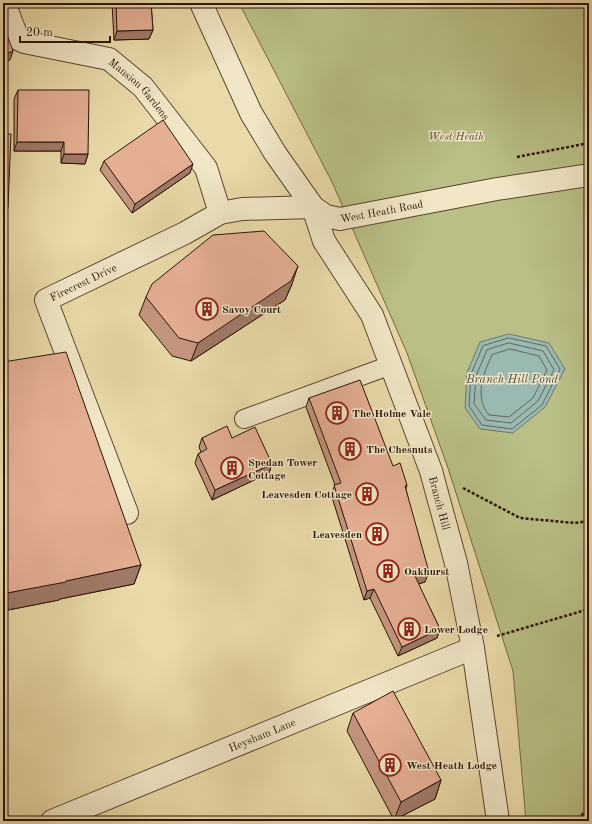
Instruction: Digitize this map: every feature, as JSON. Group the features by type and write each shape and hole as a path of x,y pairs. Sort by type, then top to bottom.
{"street":[{"name":"Mansion Gardens","path":"4,3 18,38 24,42 109,59 143,87 206,168 220,213"},
{"name":"West Heath Road","path":"201,3 251,113 275,153 313,207 326,216 340,219 497,190 589,176"},
{"name":"Firecrest Drive","path":"127,513 46,300 185,233 220,213 242,209 313,207"},
{"name":"Branch Hill","path":"313,207 324,241 372,315 431,471 456,563 472,646 498,821"},
{"name":"Heysham Lane","path":"52,821 76,816 472,646"}],"lane":[{"path":"244,419 391,365"}],"path":[{"path":"431,471 520,518 574,523 589,521"},
{"path":"472,646 589,609"},
{"path":"575,820 589,810"}],"green space":[{"name":"West Heath","path":"239,3 589,3 589,821 526,821 513,671 448,468 407,353 332,182"}],"water":[{"name":"Branch Hill Pond","path":"509,334 549,343 565,369 545,407 513,433 480,429 465,408 467,373 480,342"}],"building":[{"path":"116,3 151,3 153,30 117,31"},
{"path":"3,24 13,51 3,55"},
{"path":"18,90 89,90 88,154 64,154 64,142 17,142"},
{"path":"163,120 193,164 135,204 104,161"},
{"path":"3,134 11,134 8,207 3,207"},
{"name":"Savoy Court","path":"264,231 298,266 291,281 198,343 179,338 146,297 152,284 213,235"},
{"path":"66,352 141,565 66,582 7,593 3,573 3,362"},
{"path":"360,380 393,466 400,463 429,572 415,576 440,629 402,647 374,589 367,591 334,485 341,483 309,398"},
{"name":"Spedan Tower Cottage","path":"227,426 232,438 255,427 272,464 215,490 198,454 207,449 202,438"},
{"path":"393,691 441,780 401,802 353,713"}],"place":[{"name":"Savoy Court","path":"207,309"},
{"name":"The Holme Vale","path":"337,413"},
{"name":"The Chesnuts","path":"350,449"},
{"name":"Spedan Tower Cottage","path":"232,468"},
{"name":"Leavesden Cottage","path":"367,494"},
{"name":"Leavesden","path":"377,534"},
{"name":"Oakhurst","path":"388,571"},
{"name":"Lower Lodge","path":"409,629"},
{"name":"West Heath Lodge","path":"390,765"}]}
